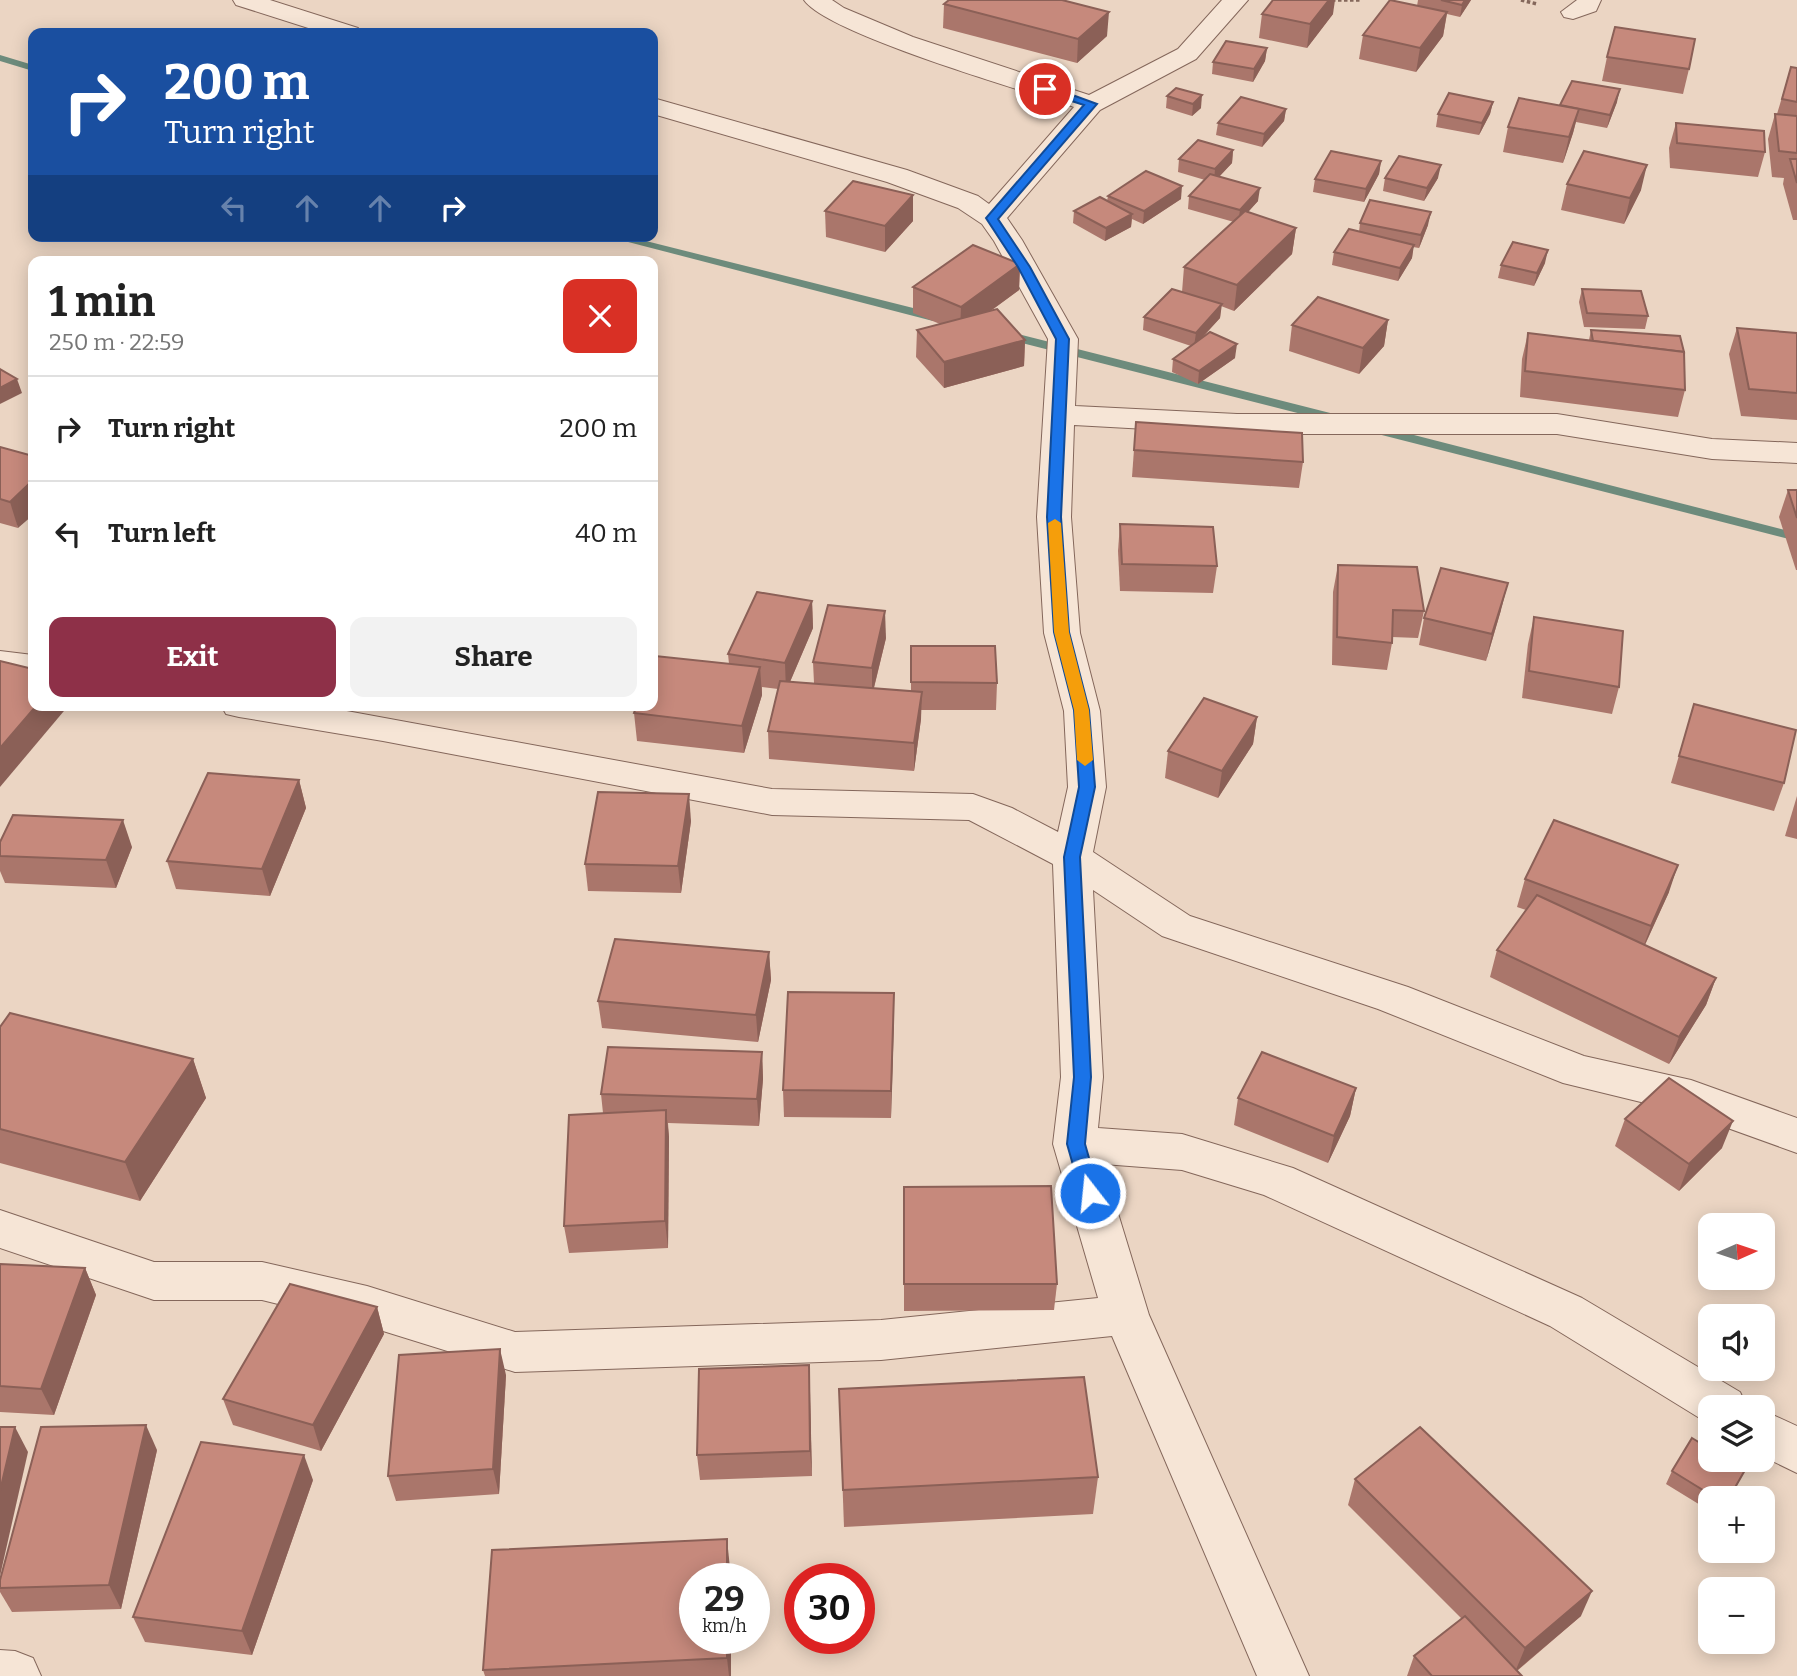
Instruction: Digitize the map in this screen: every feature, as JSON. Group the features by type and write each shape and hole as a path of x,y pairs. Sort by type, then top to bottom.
{"street":[{"path":"246,0 333,28"},
{"path":"816,0 835,13 904,42 1091,104"},
{"path":"992,218 1091,104 1187,54 1236,0"},
{"path":"658,107 897,176 968,202 992,218 1024,267 1063,339 1054,517 1062,632 1082,710 1087,787 1072,857 1082,1077 1076,1144 1126,1315 1283,1676"},
{"path":"1061,415 1237,424 1557,424 1712,449 1797,453"},
{"path":"0,663 28,666"},
{"path":"275,711 772,802 972,807 999,817 1072,857 1176,926 1393,998 1578,1071 1691,1097 1797,1136"},
{"path":"1076,1144 1182,1152 1277,1181 1566,1312 1703,1395"},
{"path":"0,1230 154,1281 262,1281 367,1306 515,1352 881,1340 1126,1315"},
{"path":"1775,1438 1797,1451"},
{"path":"0,1675 15,1676"}],"path":[{"path":"1322,0 1362,0"}],"building":[{"path":"949,0 1062,0 1109,12 1078,39 944,4"},
{"path":"1273,0 1329,0 1310,24 1262,14"},
{"path":"1390,0 1447,12 1420,48 1363,35"},
{"path":"1441,0 1465,0 1462,5"},
{"path":"1615,27 1695,39 1689,69 1607,57"},
{"path":"1226,41 1267,48 1254,69 1213,62"},
{"path":"1791,67 1797,68 1797,102 1782,99"},
{"path":"1572,81 1620,89 1610,115 1560,105"},
{"path":"1176,88 1202,95 1193,104 1167,96"},
{"path":"1449,93 1493,102 1482,123 1438,114"},
{"path":"1241,97 1286,109 1264,134 1218,123"},
{"path":"1519,98 1579,109 1569,137 1508,127"},
{"path":"1775,114 1797,116 1797,153 1779,151"},
{"path":"1676,123 1764,131 1765,152 1677,143"},
{"path":"1198,140 1233,150 1215,169 1179,159"},
{"path":"1331,151 1381,161 1366,189 1315,179"},
{"path":"1584,151 1647,165 1630,198 1567,184"},
{"path":"1399,156 1441,165 1427,188 1385,178"},
{"path":"1790,159 1797,159 1797,183"},
{"path":"1146,171 1182,186 1144,211 1108,196"},
{"path":"1210,174 1260,188 1240,210 1189,196"},
{"path":"853,181 913,195 885,226 825,211"},
{"path":"1100,197 1132,214 1106,228 1074,211"},
{"path":"1370,200 1431,212 1421,235 1360,223"},
{"path":"1245,211 1296,228 1237,285 1184,267"},
{"path":"1349,229 1414,245 1400,268 1334,252"},
{"path":"1513,242 1548,250 1537,273 1501,265"},
{"path":"973,245 1020,264 961,307 913,287"},
{"path":"1172,289 1222,304 1196,333 1144,317"},
{"path":"1582,289 1641,291 1648,316 1587,313"},
{"path":"1318,297 1388,320 1363,348 1292,325"},
{"path":"997,309 1025,340 944,362 917,330"},
{"path":"1737,328 1797,333 1797,393 1749,389"},
{"path":"1591,330 1680,336 1684,352 1593,341"},
{"path":"1210,332 1237,344 1199,371 1173,359"},
{"path":"1528,333 1684,352 1685,390 1525,371"},
{"path":"0,369 17,379 0,388"},
{"path":"1136,422 1302,433 1303,462 1134,450"},
{"path":"0,447 28,455 28,485 10,502 0,499"},
{"path":"1788,490 1797,490 1797,518"},
{"path":"1120,524 1213,527 1217,566 1122,564"},
{"path":"1338,565 1417,567 1424,611 1393,610 1392,643 1337,637"},
{"path":"1441,568 1508,583 1492,634 1424,618"},
{"path":"757,592 812,601 785,663 728,654"},
{"path":"828,605 885,611 872,668 813,662"},
{"path":"1534,617 1623,631 1619,687 1529,671"},
{"path":"911,646 995,646 997,683 911,682"},
{"path":"658,656 760,667 742,726 634,713 658,711"},
{"path":"0,661 28,668 28,711 32,711 0,748"},
{"path":"780,681 922,692 914,743 768,731"},
{"path":"1204,698 1257,717 1222,771 1168,751"},
{"path":"1694,704 1796,730 1784,783 1679,756"},
{"path":"208,773 299,780 262,869 167,861"},
{"path":"598,792 689,794 678,866 585,864"},
{"path":"13,815 123,820 106,860 0,856 0,842"},
{"path":"1554,820 1678,865 1651,926 1525,879"},
{"path":"1537,895 1716,978 1679,1037 1497,950"},
{"path":"615,939 769,952 756,1015 598,1001"},
{"path":"788,992 894,993 891,1091 783,1090"},
{"path":"10,1013 193,1059 125,1162 0,1129 0,1027"},
{"path":"608,1047 762,1052 757,1099 601,1094"},
{"path":"1262,1052 1356,1088 1334,1136 1238,1098"},
{"path":"1669,1078 1733,1121 1689,1164 1625,1119"},
{"path":"666,1110 665,1221 564,1226 569,1115"},
{"path":"1051,1186 1057,1284 904,1284 904,1187"},
{"path":"0,1264 85,1268 41,1389 0,1386"},
{"path":"290,1284 377,1307 313,1425 223,1399"},
{"path":"500,1349 493,1469 388,1476 399,1355"},
{"path":"809,1365 810,1451 697,1455 699,1369"},
{"path":"1084,1377 1098,1477 843,1490 839,1389"},
{"path":"146,1425 109,1585 0,1588 41,1427"},
{"path":"0,1427 15,1427 0,1491"},
{"path":"1420,1427 1592,1591 1525,1648 1355,1479"},
{"path":"1692,1438 1698,1442 1698,1472 1744,1472 1736,1486 1698,1487 1672,1471"},
{"path":"201,1442 304,1455 242,1631 133,1617"},
{"path":"727,1539 727,1563 679,1563 679,1654 727,1654 727,1658 483,1670 492,1550"},
{"path":"1465,1616 1522,1676 1432,1676 1414,1656"}],"waterway":[{"path":"0,58 28,66"},
{"path":"635,242 933,317"},
{"path":"1006,335 1337,419"},
{"path":"1375,429 1797,537"}],"slow traffic":[{"path":"1055,523 1062,632 1082,710 1085,760"}],"route":[{"path":"1045,89 1091,104 992,218 1024,267 1063,339 1054,517 1062,632 1082,710 1087,787 1072,857 1082,1077 1076,1144 1090,1193"}]}
